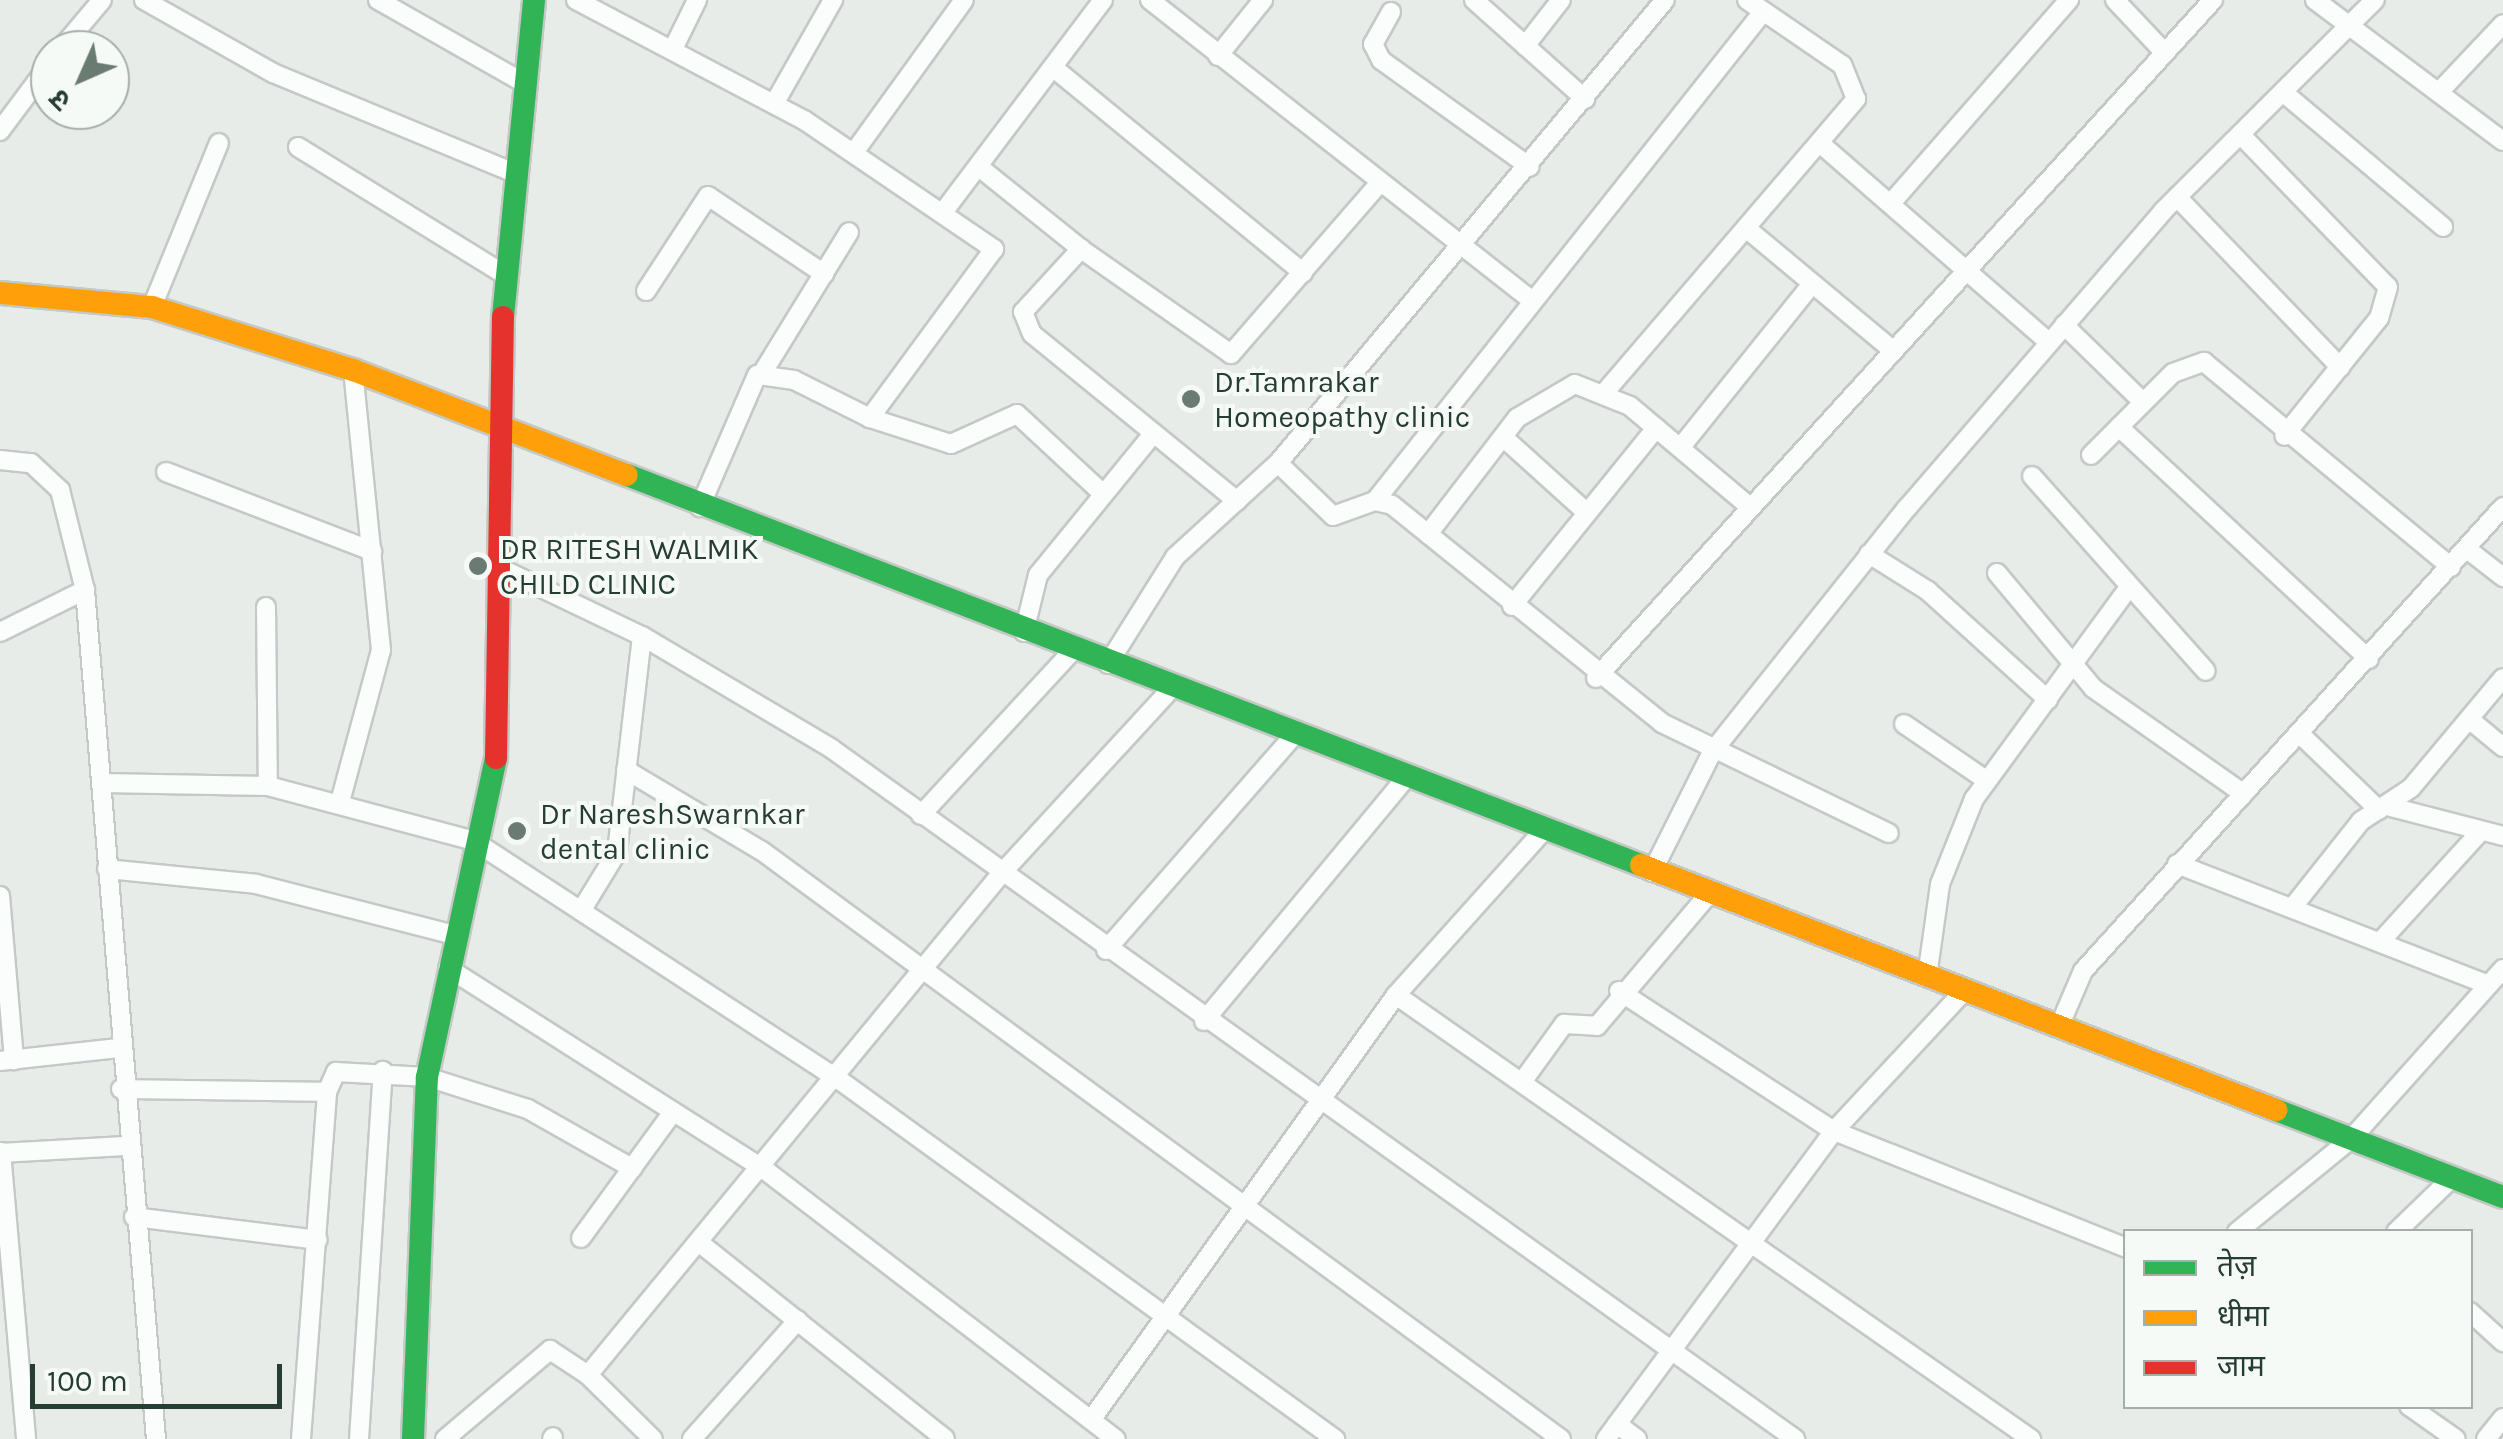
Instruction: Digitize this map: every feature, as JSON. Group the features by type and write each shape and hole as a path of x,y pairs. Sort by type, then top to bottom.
{"street":[{"path":"77,30 102,0"},
{"path":"144,0 274,72 514,173"},
{"path":"378,0 524,83"},
{"path":"412,1439 427,1076 474,841 496,781 504,570 504,274 534,0"},
{"path":"576,0 673,49 855,151 986,238 994,256 870,418"},
{"path":"673,49 697,0"},
{"path":"774,104 833,0"},
{"path":"855,151 964,0"},
{"path":"944,211 1055,69 1103,0"},
{"path":"1150,0 1378,185 1532,301"},
{"path":"1218,56 1262,0"},
{"path":"1474,0 1585,99"},
{"path":"1525,46 1561,0"},
{"path":"1108,664 1175,556 1278,463 1463,250 1665,0"},
{"path":"1606,392 1746,228 1852,112 1853,76 1747,0"},
{"path":"1892,202 2069,0"},
{"path":"2115,0 2164,52"},
{"path":"1596,678 1968,263 2213,0"},
{"path":"2316,0 2503,141"},
{"path":"1652,872 1712,752 1870,554 2177,197 2376,0"},
{"path":"1391,12 1374,44 1382,60 1530,167"},
{"path":"1278,463 1333,516 1375,500 1484,374 1532,301 1762,13"},
{"path":"2439,92 2503,24"},
{"path":"1055,69 1303,273"},
{"path":"0,131 30,91"},
{"path":"2284,93 2443,227"},
{"path":"2241,135 2388,287 2378,318 2284,436"},
{"path":"152,308 219,143"},
{"path":"1822,145 1968,263 2049,342"},
{"path":"298,148 504,274"},
{"path":"979,167 1222,354 1236,352 1378,185"},
{"path":"646,291 708,196 824,274"},
{"path":"2177,197 2340,367"},
{"path":"1746,228 1891,349"},
{"path":"700,508 740,398 763,372 849,232"},
{"path":"1080,248 1064,256 1022,324 1237,501"},
{"path":"1680,448 1812,284"},
{"path":"0,293 152,308 353,370 501,432 2503,1197"},
{"path":"2064,325 2143,402"},
{"path":"2091,455 2143,402 2197,360 2284,436 2451,568"},
{"path":"340,802 381,650 353,370"},
{"path":"763,372 870,418 951,444 1017,414 1102,494"},
{"path":"1428,534 1503,436 1557,387 1606,392 1656,428 1750,507"},
{"path":"2119,427 2369,659"},
{"path":"1512,606 1656,428"},
{"path":"1024,632 1038,574 1154,433"},
{"path":"1503,436 1587,513"},
{"path":"0,460 31,463 60,490 84,590 102,783 124,1146 156,1439"},
{"path":"166,472 372,551"},
{"path":"2032,476 2127,590 2206,671"},
{"path":"1375,500 1428,534 1596,678 1712,752 1889,833"},
{"path":"2060,1027 2083,971 2503,507"},
{"path":"2467,549 2503,577"},
{"path":"1870,554 1928,591 2048,700"},
{"path":"504,570 642,636 832,748 1000,875 1318,1103 1666,1352 1796,1439"},
{"path":"1996,574 2073,668 2162,745 2244,794"},
{"path":"0,632 84,590"},
{"path":"1927,977 1940,884 1986,780 2073,668 2127,590"},
{"path":"266,607 268,786"},
{"path":"580,911 617,852 642,636"},
{"path":"921,816 1073,650"},
{"path":"2292,908 2503,678"},
{"path":"588,1374 765,1170 1000,875 1172,688"},
{"path":"2469,719 2503,746"},
{"path":"1904,724 1986,780"},
{"path":"1106,950 1294,735"},
{"path":"2300,735 2385,808 2503,836"},
{"path":"626,770 762,852 1561,1439"},
{"path":"1204,1021 1406,778"},
{"path":"102,783 268,786 340,802 474,841 838,1079 1160,1318 1334,1439"},
{"path":"1091,1420 1160,1318 1396,995 1544,830"},
{"path":"2380,942 2480,832"},
{"path":"2177,864 2486,984"},
{"path":"107,869 256,884 454,934"},
{"path":"1522,1082 1559,1028 1597,1026 1619,991 1709,894"},
{"path":"0,896 7,1060 118,1048"},
{"path":"448,968 765,1170 1116,1439"},
{"path":"2241,1229 2351,1139 2503,969"},
{"path":"1619,991 1834,1131 2123,1247"},
{"path":"1638,1439 1611,1431 1666,1352 1834,1131 1964,991"},
{"path":"1396,995 2031,1439"},
{"path":"301,1439 328,1092 342,1068 427,1076 528,1109 632,1168"},
{"path":"359,1439 384,1070"},
{"path":"121,1089 328,1092"},
{"path":"581,1238 673,1112"},
{"path":"26,1439 4,1262 1,1152 124,1146"},
{"path":"2399,1229 2452,1178"},
{"path":"134,1217 318,1240"},
{"path":"701,1244 943,1438"},
{"path":"2473,1315 2503,1342"},
{"path":"692,1439 798,1320"},
{"path":"445,1439 550,1350 588,1374 653,1439"},
{"path":"2413,1409 2456,1439"},
{"path":"2486,1439 2503,1418"}],"traffic: fast":[{"path":"503,317 534,0"},
{"path":"627,475 1641,865"},
{"path":"413,1439 427,1077 496,758"},
{"path":"2276,1110 2503,1197"}],"traffic: slow":[{"path":"0,293 152,307 353,370 627,475"},
{"path":"1641,865 2276,1110"}],"traffic: jam":[{"path":"496,758 503,317"}],"place":[{"name":"Dr.Tamrakar Homeopathy clinic","path":"1191,399"},
{"name":"DR RITESH WALMIK CHILD CLINIC","path":"478,566"},
{"name":"Dr NareshSwarnkar dental clinic","path":"517,831"}]}
